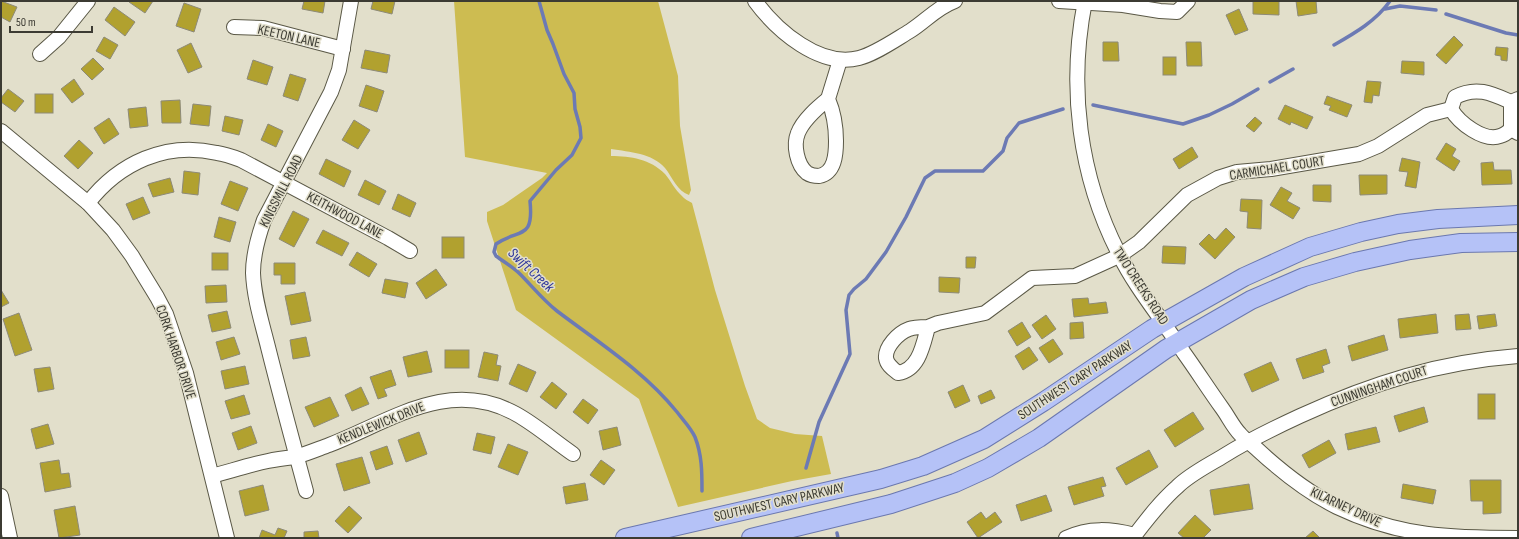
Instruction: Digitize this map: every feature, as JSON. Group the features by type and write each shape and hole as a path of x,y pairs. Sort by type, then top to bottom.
{"main road":[{"name":"SOUTHWEST CARY PARKWAY","path":"751,538 891,504 956,483 988,468 1039,438 1166,349 1171,333 1244,277 1310,248 1368,230 1398,224 1438,219 1518,215"},
{"name":"SOUTHWEST CARY PARKWAY","path":"625,538 881,478 923,466 984,439 1171,333 1304,277 1355,262 1410,250 1461,243 1518,242"}],"street":[{"path":"40,54 59,36 88,1"},
{"name":"KINGSMILL ROAD","path":"296,456 256,294 253,273 254,255 258,236 264,220 331,92 343,50 351,1"},
{"path":"755,1 785,33 804,47 818,54 840,60 859,58 874,52 912,30 929,15 955,1"},
{"path":"1059,1 1123,5 1160,11 1178,12 1188,1"},
{"name":"TWO CREEKS ROAD","path":"1085,2 1080,32 1077,71 1078,114 1081,142 1090,178 1098,204 1119,256 1137,285 1171,333"},
{"name":"KEETON LANE","path":"234,27 263,28 343,50"},
{"path":"828,99 833,110 836,153 830,170 823,175 816,176 808,173 802,166 796,150 796,141 798,133 803,125 815,110 828,99 840,60"},
{"path":"1485,91 1514,100 1515,131 1500,136 1488,137 1469,128 1455,116 1451,109 1455,97 1462,93 1485,91"},
{"name":"CARMICHAEL COURT","path":"928,328 938,323 985,313 1032,278 1075,276 1119,256 1139,242 1187,195 1218,178 1237,172 1271,169 1359,154 1378,146 1427,115 1451,109"},
{"name":"CORK HARBOR DRIVE","path":"1,131 88,203 113,230 132,256 158,297 166,314 186,373 227,538"},
{"name":"KEITHWOOD LANE","path":"88,203 117,174 145,158 177,150 217,152 241,160 284,182 410,251"},
{"name":"KILARNEY DRIVE","path":"1171,333 1240,434 1274,466 1310,492 1349,512 1382,532 1413,533 1465,538 1518,538"},
{"name":"CUNNINGHAM COURT","path":"1135,536 1158,507 1177,486 1187,478 1248,441 1336,399 1405,376 1451,364 1518,356"},
{"name":"KENDLEWICK DRIVE","path":"212,476 269,461 296,456 361,432 404,412 432,403 453,400 472,401 487,404 501,407 515,413 573,454"},
{"path":"296,456 306,491"},
{"path":"1,496 3,518 10,538"},
{"path":"1066,538 1085,531 1094,530 1111,530 1135,536"}],"shaded area":[{"path":"454,1 658,1 678,76 680,126 691,190 689,195 681,190 665,168 654,159 633,152 611,149 611,156 640,159 653,165 665,174 677,191 685,199 692,203 715,290 757,419 770,428 795,434 822,436 831,474 792,481 678,507 639,399 516,310 487,221 487,212 503,205 547,173 465,157"}],"building":[{"path":"1,1 17,7 10,22 1,17"},
{"path":"153,1 145,13 129,2"},
{"path":"304,1 325,1 323,13 302,9"},
{"path":"373,1 395,1 392,14 371,9"},
{"path":"1253,1 1279,1 1279,15 1253,14"},
{"path":"1296,1 1316,1 1317,13 1298,16"},
{"path":"184,3 201,9 194,32 176,26"},
{"path":"114,7 135,22 125,36 105,20"},
{"path":"1239,9 1248,30 1235,35 1226,15"},
{"path":"1454,36 1463,45 1446,64 1436,55"},
{"path":"104,37 118,45 110,59 96,51"},
{"path":"1103,42 1118,42 1119,61 1103,61"},
{"path":"1186,42 1201,42 1202,66 1187,66"},
{"path":"191,43 202,67 188,73 177,50"},
{"path":"1496,47 1508,48 1507,61 1501,60 1501,56 1495,55"},
{"path":"365,50 390,55 387,73 361,68"},
{"path":"1163,57 1176,57 1176,75 1163,75"},
{"path":"93,58 104,69 92,80 81,69"},
{"path":"253,60 273,67 267,85 247,79"},
{"path":"1402,61 1424,62 1424,75 1401,73"},
{"path":"290,74 306,79 298,101 283,96"},
{"path":"74,79 84,94 72,103 61,89"},
{"path":"1367,81 1381,82 1379,96 1373,95 1372,103 1364,102"},
{"path":"366,85 384,91 377,112 359,106"},
{"path":"8,89 24,101 15,112 1,102 1,98"},
{"path":"35,94 53,94 53,113 35,113"},
{"path":"1327,96 1352,105 1347,117 1329,110 1331,106 1324,104"},
{"path":"180,100 181,123 162,123 161,101"},
{"path":"193,104 211,106 209,126 190,124"},
{"path":"1285,105 1313,117 1307,129 1291,122 1290,125 1278,119"},
{"path":"146,107 148,126 130,128 128,109"},
{"path":"225,116 243,120 239,135 222,131"},
{"path":"1255,117 1262,123 1254,132 1246,126"},
{"path":"109,118 119,134 104,144 94,128"},
{"path":"354,120 370,130 358,149 342,140"},
{"path":"268,124 283,131 276,147 261,140"},
{"path":"79,140 93,153 78,169 64,156"},
{"path":"1446,143 1456,149 1452,156 1460,161 1454,171 1436,159"},
{"path":"1192,147 1198,157 1179,169 1173,159"},
{"path":"1402,158 1420,162 1416,188 1405,186 1408,172 1399,171"},
{"path":"326,159 351,171 344,187 319,174"},
{"path":"1493,162 1494,170 1511,170 1512,184 1482,185 1481,163"},
{"path":"184,171 200,173 198,195 182,193"},
{"path":"1359,175 1387,175 1387,194 1360,195"},
{"path":"170,178 174,192 153,197 148,184"},
{"path":"365,180 386,191 379,205 358,195"},
{"path":"230,181 248,188 238,211 221,204"},
{"path":"1313,185 1331,185 1331,202 1313,201"},
{"path":"1281,187 1292,193 1287,201 1300,208 1293,219 1270,205"},
{"path":"398,194 416,203 410,217 392,209"},
{"path":"143,197 150,213 133,220 126,204"},
{"path":"1241,199 1262,200 1261,229 1247,228 1248,212 1240,211"},
{"path":"293,211 309,219 294,247 279,239"},
{"path":"219,217 236,222 230,242 214,237"},
{"path":"1226,228 1235,237 1215,259 1199,244 1209,234 1215,240"},
{"path":"323,230 349,243 342,256 316,243"},
{"path":"442,237 464,237 464,258 442,258"},
{"path":"1163,246 1186,247 1185,264 1162,263"},
{"path":"357,252 377,264 369,277 349,265"},
{"path":"212,253 228,253 228,270 212,270"},
{"path":"966,257 976,257 975,268 966,268"},
{"path":"274,263 295,263 295,284 281,284 281,275 274,275"},
{"path":"436,269 447,285 426,299 416,283"},
{"path":"939,277 960,278 959,293 939,292"},
{"path":"385,279 408,283 405,298 382,293"},
{"path":"226,285 227,302 206,303 205,286"},
{"path":"1,290 9,303 1,307"},
{"path":"305,292 311,321 291,325 285,296"},
{"path":"1088,298 1089,304 1106,302 1108,313 1074,317 1072,299"},
{"path":"227,311 231,328 212,332 208,315"},
{"path":"19,313 32,350 15,356 3,319"},
{"path":"1436,314 1438,333 1400,338 1398,319"},
{"path":"1469,314 1471,329 1456,330 1455,315"},
{"path":"1495,314 1497,326 1479,329 1477,316"},
{"path":"1046,315 1056,329 1042,339 1032,325"},
{"path":"1022,322 1031,337 1017,346 1008,331"},
{"path":"1083,322 1084,338 1070,339 1070,323"},
{"path":"1384,335 1388,350 1352,361 1348,346"},
{"path":"234,337 240,354 221,360 216,342"},
{"path":"306,337 310,356 293,359 290,340"},
{"path":"1053,339 1063,354 1049,363 1039,348"},
{"path":"1029,347 1038,360 1023,370 1015,356"},
{"path":"1326,349 1330,363 1322,366 1324,372 1303,379 1296,359"},
{"path":"445,350 469,350 469,368 445,368"},
{"path":"427,351 432,372 408,377 403,357"},
{"path":"484,352 498,355 496,365 501,366 498,381 478,377"},
{"path":"1271,362 1279,380 1252,392 1244,374"},
{"path":"518,364 536,372 527,392 509,384"},
{"path":"245,366 249,384 225,389 221,371"},
{"path":"50,367 54,389 38,392 34,369"},
{"path":"391,370 396,385 384,389 387,396 378,399 370,377"},
{"path":"552,382 567,394 556,409 540,397"},
{"path":"963,385 970,401 955,408 948,392"},
{"path":"361,387 369,404 352,411 345,395"},
{"path":"991,390 995,398 981,404 978,396"},
{"path":"1478,394 1495,394 1495,419 1478,419"},
{"path":"244,395 250,414 231,419 225,401"},
{"path":"330,397 339,416 314,427 305,407"},
{"path":"583,399 598,410 588,424 573,412"},
{"path":"1424,407 1428,422 1399,432 1394,416"},
{"path":"1193,412 1204,429 1175,447 1164,430"},
{"path":"48,424 54,444 36,449 31,429"},
{"path":"251,426 257,443 238,450 232,433"},
{"path":"617,427 621,445 603,450 599,431"},
{"path":"1376,427 1380,442 1348,450 1345,434"},
{"path":"419,432 427,454 406,462 398,440"},
{"path":"477,433 495,437 491,454 473,450"},
{"path":"1329,440 1336,453 1309,468 1302,455"},
{"path":"508,444 528,452 518,475 498,467"},
{"path":"387,446 393,464 376,470 370,452"},
{"path":"1149,450 1158,467 1126,485 1116,468"},
{"path":"362,457 370,483 344,491 336,464"},
{"path":"59,460 61,474 69,473 71,487 45,492 40,463"},
{"path":"601,460 615,470 604,485 590,475"},
{"path":"1103,477 1106,486 1101,487 1104,496 1074,505 1068,487"},
{"path":"1470,480 1501,480 1501,513 1483,514 1483,501 1471,501"},
{"path":"585,483 588,500 566,504 563,487"},
{"path":"1249,484 1253,509 1214,515 1210,490"},
{"path":"1403,484 1436,490 1433,504 1401,498"},
{"path":"263,485 269,510 245,516 239,491"},
{"path":"1046,495 1052,511 1021,521 1016,505"},
{"path":"75,506 80,535 59,538 54,510"},
{"path":"349,506 362,518 348,533 335,521"},
{"path":"981,512 986,519 995,512 1002,522 978,538 967,522"},
{"path":"1195,515 1211,530 1203,538 1184,538 1178,533"},
{"path":"278,528 287,531 284,538 259,538 262,530 275,535"},
{"path":"318,531 319,538 304,538 304,532"},
{"path":"1313,531 1320,538 1305,538"}],"waterway":[{"name":"Swift Creek","path":"539,1 547,30 564,74 574,93 575,109 580,127 581,138 572,155 556,170 530,201 531,214 530,222 527,228 523,232 504,239 496,244 494,252 496,256 520,274 552,307 635,370 664,397 695,437 701,464 702,491"},
{"path":"1334,45 1372,21 1390,1"},
{"path":"1385,9 1400,6 1436,10"},
{"path":"1446,14 1506,33 1518,35"},
{"path":"1270,82 1293,69"},
{"path":"1093,105 1183,124 1209,115 1258,89"},
{"path":"806,468 819,422 850,354 846,310 849,295 866,279 886,252 906,217 925,178 935,171 983,171 1003,151 1007,138 1019,123 1063,109"},
{"path":"837,533 838,538"}]}
